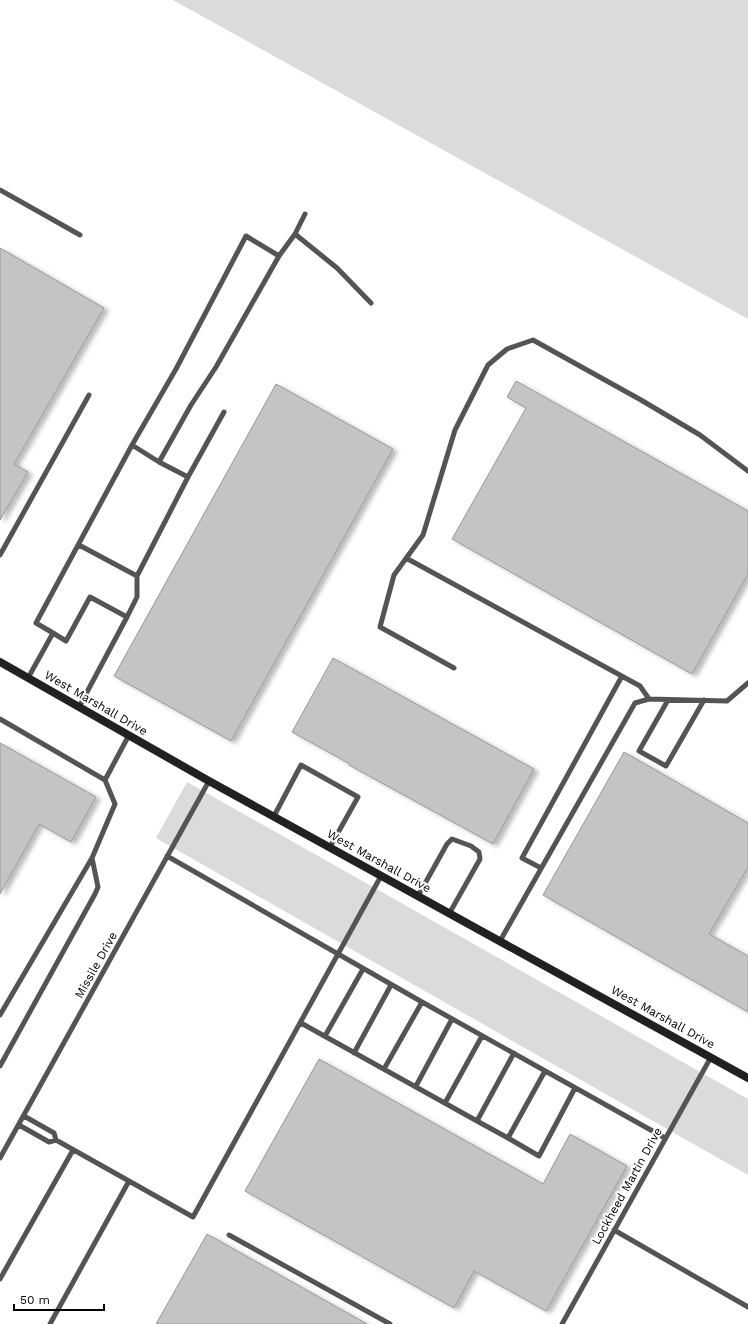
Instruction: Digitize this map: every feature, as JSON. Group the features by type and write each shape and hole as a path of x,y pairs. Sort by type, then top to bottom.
{"main road":[{"name":"West Marshall Drive","path":"0,662 209,781 748,1078"}],"lane":[{"path":"0,190 80,235"},
{"path":"159,462 191,405 216,367 279,256 295,234 305,214"},
{"path":"295,234 337,268 372,303"},
{"path":"127,617 90,597 66,641 36,623 132,445 176,369 246,236 279,256"},
{"path":"454,668 380,627 394,575 423,535 455,430 488,366 507,349 533,340 579,364 700,436 748,471"},
{"path":"0,555 89,394"},
{"path":"79,707 137,597 137,576 188,477 224,412"},
{"path":"132,445 159,462 188,477"},
{"path":"79,545 137,576"},
{"path":"406,558 640,686 649,699"},
{"path":"28,678 53,633"},
{"path":"541,868 522,858 622,676"},
{"path":"500,942 635,703 649,699 727,701 748,683"},
{"path":"668,700 639,751 666,766 704,700"},
{"path":"0,719 105,780 115,804 92,858 0,1015"},
{"path":"105,780 129,735"},
{"path":"274,816 301,765 358,796 330,847"},
{"name":"Missile Drive","path":"0,1158 209,781"},
{"path":"418,896 447,844 452,839 471,846 479,852 480,859 449,914"},
{"path":"167,856 391,985 666,1138"},
{"path":"0,1066 96,894 98,887 92,858"},
{"path":"24,1116 54,1133 56,1140 193,1217 382,876"},
{"path":"325,1036 363,968"},
{"path":"354,1053 391,985"},
{"path":"384,1069 422,1002"},
{"path":"416,1086 452,1019"},
{"path":"301,1023 539,1156 576,1088"},
{"path":"445,1103 482,1036"},
{"path":"477,1121 514,1053"},
{"name":"Lockheed Martin Drive","path":"565,1323 614,1230 711,1057"},
{"path":"508,1138 545,1071"},
{"path":"19,1125 49,1142 56,1140"},
{"path":"0,1279 73,1150"},
{"path":"50,1324 129,1181"},
{"path":"614,1230 748,1307"},
{"path":"229,1234 390,1324"}],"shaded area":[{"path":"173,0 748,0 748,319"},
{"path":"187,782 748,1099 748,1175 156,838"}],"building":[{"path":"0,248 104,308 14,464 28,472 0,520"},
{"path":"516,381 748,511 748,574 692,674 452,539 526,408 507,397"},
{"path":"276,384 393,449 231,741 114,676"},
{"path":"333,658 534,769 493,844 292,732"},
{"path":"0,743 96,797 71,842 39,824 0,894"},
{"path":"624,752 748,823 748,867 709,934 748,956 748,1012 543,895"},
{"path":"319,1059 543,1184 570,1134 627,1166 546,1311 474,1271 454,1308 245,1191"},
{"path":"207,1234 367,1324 156,1324"}]}
